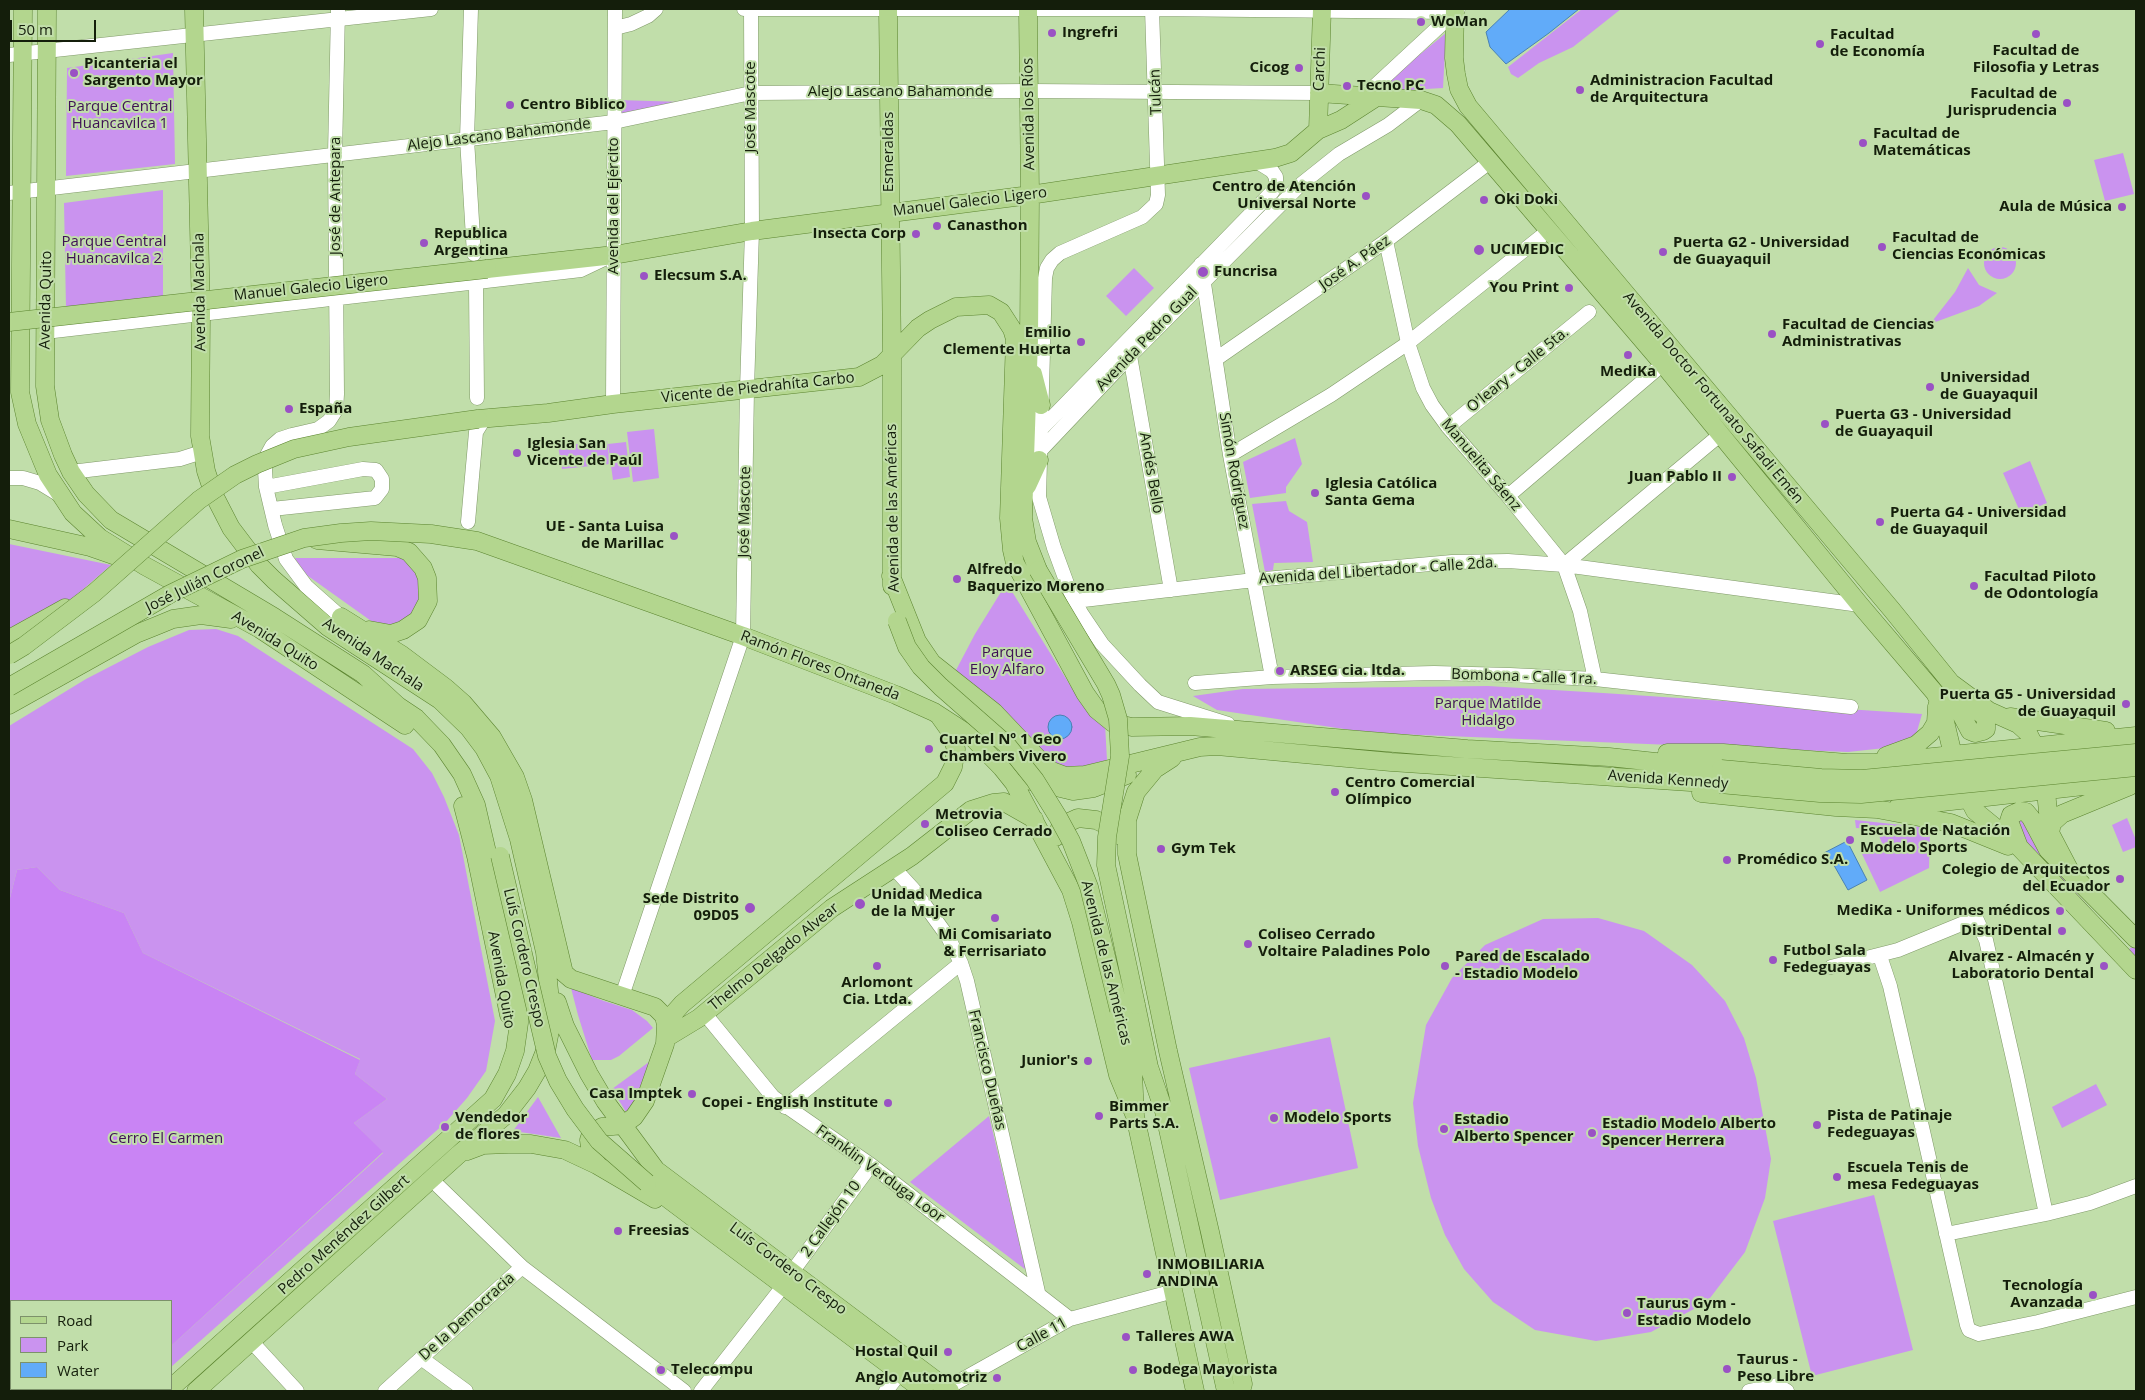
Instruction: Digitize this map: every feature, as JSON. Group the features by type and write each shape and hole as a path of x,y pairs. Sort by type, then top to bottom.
{"main road":[{"name":"Avenida Quito","path":"23,9 16,54 14,336 23,407 32,438 48,476 58,494 74,513 100,538 145,566 260,630 397,718 425,742 446,769 454,782 465,813 504,988 511,1034 507,1074"},
{"name":"Avenida Quito","path":"47,9 45,332 47,402 55,436 71,472 86,494 112,520 274,617 363,674 398,706 416,718 442,745 462,774 476,805 516,978 519,1023 515,1051 507,1074"},
{"name":"Avenida Machala","path":"194,9 201,313 200,436 202,452 214,495 231,528 259,565 328,627 440,700 469,728 484,748 499,776 509,805 545,952 552,1020 541,1062 527,1088 506,1115 458,1155"},
{"name":"Esmeraldas","path":"888,9 892,356"},
{"name":"Avenida los Ríos","path":"1028,9 1029,348"},
{"name":"Carchi","path":"1318,130 1322,10"},
{"name":"Avenida Doctor Fortunato Safadi Emén","path":"1456,10 1454,58 1459,89 1468,106 1887,603 1952,683 1989,711 2024,728 2035,745"},
{"name":"Avenida Doctor Fortunato Safadi Emén","path":"1320,93 1369,98 1421,100 1436,105 1448,114 1491,161 1548,231 1663,364 1932,690 1943,712 1952,755 1968,799 1983,818 2021,850 2136,970"},
{"name":"Manuel Galecio Ligero","path":"9,322 614,255 752,231 890,212 1030,196 1281,157 1292,153 1318,130 1341,120 1369,98"},
{"path":"956,307 992,298 1006,303 1013,308 1024,321 1041,405"},
{"name":"Vicente de Piedrahíta Carbo","path":"481,419 859,377 882,365 918,328 956,307 989,305 1001,312 1012,329 1015,347 1008,518 1012,550 1021,576 1091,703 1113,723 1132,728 1190,726 1250,731"},
{"name":"Avenida de las Américas","path":"1029,348 1024,529 1038,570 1106,684 1118,719 1120,756 1107,838 1106,865 1149,1067 1164,1111 1226,1391"},
{"name":"Avenida de las Américas","path":"892,356 891,576 897,622 908,647 921,667 936,683 1007,745 1035,780 1071,842 1089,887 1133,1072 1135,1116 1195,1391"},
{"path":"9,655 24,646 94,593 188,509 229,479 257,464 294,449 341,438 481,419"},
{"path":"1024,493 1040,456"},
{"path":"9,529 90,547 145,566"},
{"name":"José Julián Coronel","path":"9,687 187,586 242,559 304,538 371,531 431,534 477,541 564,572"},
{"path":"294,595 369,630 391,634 403,630 418,620 428,601 429,589 423,568 409,552 397,548 304,538"},
{"name":"Ramón Flores Ontaneda","path":"564,572 743,636 934,712 971,736 1002,768 1014,783 1034,819"},
{"path":"891,576 917,642 932,663 994,712 1049,770 1056,774 1074,777 1200,747"},
{"path":"9,639 94,593"},
{"path":"9,706 136,634 173,620 201,615 220,616 260,630"},
{"name":"Avenida Machala","path":"341,617 402,655 446,688 478,719 492,737 515,777 524,800 564,973 571,979 655,1008 662,1013 666,1030"},
{"name":"Luís Cordero Crespo","path":"363,674 403,696 440,726 464,753 482,788 547,1056 558,1081 575,1109 599,1141 646,1183 711,1232"},
{"path":"1932,690 1960,712 1970,731 1975,733 1983,731 1987,724 1984,716 1952,683"},
{"path":"1847,763 1878,758 1906,749 1916,745 1930,734 1936,723 1937,711 1932,690"},
{"name":"Thelmo Delgado Alvear","path":"666,1030 682,1004 945,783 953,767 956,749 945,721 934,712"},
{"path":"2000,715 2136,736"},
{"name":"Avenida Kennedy","path":"1250,731 1467,749 1609,757 1820,793 1869,793 2136,767"},
{"path":"1609,757 1651,753 1723,753 1847,763 1899,761 2035,745 2136,736"},
{"path":"2092,739 2075,747 2068,755 2067,762 2068,769 2075,778 2084,782 2096,783"},
{"path":"2035,745 2046,791 2050,833 2071,873"},
{"name":"Avenida Kennedy","path":"1200,747 1218,746 1391,762 1608,775 1862,779 2136,753"},
{"path":"1002,768 1037,783 1060,789 1078,790 1105,784 1200,747"},
{"path":"1127,854 1127,820 1136,792 1154,769 1181,754"},
{"path":"1899,761 1908,763 1920,770 1926,784 1922,796 1902,807"},
{"path":"1608,775 1635,784 1660,788 1836,807 1877,809 1951,822 2021,850"},
{"path":"1877,809 2136,780"},
{"path":"2050,833 2052,824 2062,814 2136,784"},
{"name":"Thelmo Delgado Alvear","path":"666,1030 687,1027 832,908 912,856 963,815 981,805 1004,802 1034,819"},
{"path":"2021,850 2010,828 2011,815 2020,811 2028,814 2048,850 2136,939"},
{"path":"1058,862 1055,842 1059,830 1071,820 1078,818 1096,820 1113,828 1123,843 1127,854 1168,1051 1224,1295 1242,1391"},
{"path":"1034,819 1058,862 1077,906 1118,1075 1135,1116"},
{"name":"Luís Cordero Crespo","path":"545,952 565,1026 589,1074 622,1125 656,1170 788,1279 948,1390"},
{"path":"597,1165 590,1148 589,1140 591,1134 602,1127 622,1125 634,1117 645,1102 666,1030"},
{"path":"1164,1111 1168,1051"},
{"name":"Pedro Menéndez Gilbert","path":"180,1388 481,1112 493,1099 507,1074"},
{"path":"458,1155 483,1145 531,1144 565,1150 597,1165 788,1279 823,1317 924,1391"},
{"name":"Pedro Menéndez Gilbert","path":"180,1388 251,1341 458,1155"},
{"path":"1206,1300 1224,1295"}],"street":[{"path":"16,54 194,34 338,14 431,9"},
{"path":"471,9 467,139 474,254"},
{"name":"Avenida del Ejército","path":"613,404 615,9"},
{"path":"614,28 631,24 648,16 656,9"},
{"path":"742,9 1456,10"},
{"name":"José Mascote","path":"622,996 743,636 747,388 752,231 751,9"},
{"name":"Tulcán","path":"1152,9 1156,92 1158,195 1156,204 1142,217 1060,253 1047,268 1045,278 1038,486 1041,506 1054,548 1075,601 1102,644 1140,686 1158,702 1250,731"},
{"path":"1369,98 1456,10"},
{"name":"José de Antepara","path":"338,14 335,155 336,410 329,421 318,428 286,437 272,446 266,457 266,487 286,560 306,586 341,617"},
{"name":"Alejo Lascano Bahamonde","path":"15,192 614,122 751,93 1028,91 1320,93"},
{"name":"Avenida Pedro Gual","path":"1040,456 1130,356 1316,170 1388,125 1421,100"},
{"name":"Avenida Pedro Gual","path":"1040,429 1276,186 1277,179 1274,173 1256,161"},
{"name":"José A. Páez","path":"1216,359 1386,241 1491,161"},
{"path":"1230,455 1331,395 1408,343 1548,231"},
{"name":"Manuelita Sáenz","path":"1386,241 1408,343 1423,388 1432,406 1448,427 1508,496 1564,565 1580,611 1595,679"},
{"name":"Manuel Galecio Ligero","path":"45,332 581,270 614,255"},
{"name":"Simón Rodríguez","path":"1201,264 1230,455 1272,677"},
{"path":"476,283 477,398"},
{"name":"O'leary - Calle 5ta.","path":"1448,427 1589,312"},
{"name":"Andés Bello","path":"1130,356 1172,590"},
{"path":"1508,496 1663,364"},
{"path":"468,522 476,432 481,419"},
{"path":"1564,565 1721,434"},
{"path":"71,472 180,459 202,452"},
{"path":"266,487 364,469 376,470 382,479 382,489 375,498 272,509"},
{"path":"9,478 22,478 40,483 58,494"},
{"path":"297,481 303,505"},
{"name":"Avenida del Libertador - Calle 2da.","path":"1075,601 1254,580 1452,562 1508,562 1564,565 1860,605"},
{"name":"Bombona - Calle 1ra.","path":"1195,683 1272,677 1434,674 1595,679 1851,708"},
{"name":"Francisco Dueñas","path":"894,868 914,890 948,937 961,963 1038,1292"},
{"path":"1831,967 1880,956 1976,918 1986,940 2046,1214"},
{"path":"1880,956 1890,986 1969,1330 1979,1334 2038,1322 2136,1297"},
{"path":"785,1106 961,963"},
{"name":"Franklin Verduga Loor","path":"704,1014 773,1097 871,1165 1038,1292 1070,1319"},
{"name":"2 Callejón 10","path":"788,1279 871,1165"},
{"name":"De la Democracia","path":"385,1391 522,1267 431,1179"},
{"path":"1946,1234 2090,1203 2136,1186"},
{"path":"522,1267 684,1391"},
{"path":"702,1391 788,1279"},
{"name":"Calle 11","path":"948,1390 1070,1319 1174,1292"},
{"path":"251,1341 297,1391"},
{"path":"421,1358 466,1391"},
{"path":"886,1391 900,1373"},
{"path":"1749,1391 1771,1386 1784,1389"}],"green space":[{"path":"1582,9 1621,9 1573,47 1539,63 1518,78 1511,74 1508,67"},
{"path":"1446,33 1443,88 1374,92"},
{"name":"Parque Central Huancavilca 1","path":"173,53 175,164 66,176 67,68"},
{"path":"618,100 684,102 617,115"},
{"path":"2123,153 2134,194 2105,201 2094,160"},
{"name":"Parque Central Huancavilca 2","path":"163,190 163,299 66,308 64,203"},
{"path":"2000,247 2011,252 2016,263 2011,274 2000,279 1989,274 1984,263 1989,252"},
{"path":"1134,268 1154,288 1126,316 1106,296"},
{"path":"1968,268 1979,285 1997,293 1979,306 1930,324 1955,292"},
{"path":"654,429 659,478 633,482 627,432"},
{"path":"1295,438 1302,464 1286,487 1286,493 1250,498 1243,462"},
{"path":"607,441 610,464 562,469 558,446"},
{"path":"626,442 630,477 613,480 608,444"},
{"path":"2030,461 2047,503 2021,514 2003,473"},
{"path":"1286,501 1289,511 1307,522 1313,562 1274,563 1273,570 1265,572 1252,504"},
{"path":"9,544 111,565 73,598 9,633"},
{"path":"295,558 407,558 416,565 423,606 396,627 374,623 301,571"},
{"name":"Parque Eloy Alfaro","path":"1011,590 1083,706 1105,724 1107,760 1065,771 1047,760 955,672 975,634 1001,592"},
{"path":"216,629 238,636 413,749 432,773 459,835 495,1021 486,1071 467,1098 445,1123 172,1366 172,1345 383,1153 354,1123 387,1099 355,1074 360,1059 143,953 124,913 60,890 37,867 17,870 9,902 9,726 86,679 148,647 189,630"},
{"name":"Parque Matilde Hidalgo","path":"1488,686 1922,714 1916,735 1885,748 1848,752 1371,733 1217,710 1193,696 1243,689"},
{"path":"2019,816 2066,882 2128,950 2136,944 2136,970 2016,830"},
{"path":"2127,818 2136,840 2136,847 2123,852 2112,825"},
{"path":"1855,820 1930,828 1929,868 1880,892 1862,854 1882,843 1876,829 1856,828"},
{"name":"Cerro El Carmen","path":"37,867 60,890 124,913 143,953 360,1060 355,1074 387,1099 354,1123 383,1152 172,1345 172,1300 10,1300 10,1390 122,1390 121,1391 9,1391 9,902 17,870"},
{"name":"Estadio Modelo Alberto Spencer Herrera","path":"1598,918 1644,931 1692,965 1725,1001 1744,1038 1756,1078 1771,1159 1765,1198 1745,1252 1707,1302 1651,1332 1596,1341 1535,1330 1493,1302 1464,1269 1445,1235 1431,1198 1418,1146 1413,1103 1426,1025 1452,978 1485,945 1543,919"},
{"path":"571,988 632,1010 653,1028 619,1056 611,1060 592,1060"},
{"name":"Modelo Sports","path":"1330,1037 1358,1168 1220,1200 1189,1068"},
{"path":"653,1059 642,1098 626,1112 612,1089"},
{"path":"2096,1084 2107,1105 2062,1128 2052,1107"},
{"path":"538,1097 561,1138 513,1131"},
{"path":"989,1116 1026,1270 910,1182"},
{"path":"1874,1195 1913,1350 1812,1376 1773,1221"}],"water":[{"path":"1510,9 1579,9 1506,64 1490,47 1486,32"},
{"path":"1060,715 1065,716 1071,722 1071,732 1065,738 1060,739 1055,738 1049,732 1048,727 1049,722 1055,716"},
{"path":"1847,841 1867,880 1848,890 1831,860 1828,861 1824,853"}],"place":[{"name":"WoMan","path":"1421,22"},
{"name":"Ingrefri","path":"1052,33"},
{"name":"Facultad de Filosofia y Letras","path":"2036,34"},
{"name":"Facultad de Economía","path":"1820,44"},
{"name":"Cicog","path":"1299,68"},
{"name":"Picanteria el Sargento Mayor","path":"74,73"},
{"name":"Tecno PC","path":"1347,86"},
{"name":"Administracion Facultad de Arquitectura","path":"1580,90"},
{"name":"Facultad de Jurisprudencia","path":"2067,103"},
{"name":"Centro Biblico","path":"510,105"},
{"name":"Facultad de Matemáticas","path":"1863,143"},
{"name":"Centro de Atención Universal Norte","path":"1366,196"},
{"name":"Oki Doki","path":"1484,200"},
{"name":"Aula de Música","path":"2122,207"},
{"name":"Canasthon","path":"937,226"},
{"name":"Insecta Corp","path":"916,234"},
{"name":"Republica Argentina","path":"424,243"},
{"name":"Facultad de Ciencias Económicas","path":"1882,247"},
{"name":"UCIMEDIC","path":"1479,250"},
{"name":"Puerta G2 - Universidad de Guayaquil","path":"1663,252"},
{"name":"Funcrisa","path":"1203,272"},
{"name":"Elecsum S.A.","path":"644,276"},
{"name":"You Print","path":"1569,288"},
{"name":"Facultad de Ciencias Administrativas","path":"1772,334"},
{"name":"Emilio Clemente Huerta","path":"1081,342"},
{"name":"MediKa","path":"1628,355"},
{"name":"Universidad de Guayaquil","path":"1930,387"},
{"name":"España","path":"289,409"},
{"name":"Puerta G3 - Universidad de Guayaquil","path":"1825,424"},
{"name":"Iglesia San Vicente de Paúl","path":"517,453"},
{"name":"Juan Pablo II","path":"1732,477"},
{"name":"Iglesia Católica Santa Gema","path":"1315,493"},
{"name":"Puerta G4 - Universidad de Guayaquil","path":"1880,522"},
{"name":"UE - Santa Luisa de Marillac","path":"674,536"},
{"name":"Alfredo Baquerizo Moreno","path":"957,579"},
{"name":"Facultad Piloto de Odontología","path":"1974,586"},
{"name":"ARSEG cia. ltda.","path":"1280,671"},
{"name":"Puerta G5 - Universidad de Guayaquil","path":"2126,704"},
{"name":"Cuartel Nº 1 Geo Chambers Vivero","path":"929,749"},
{"name":"Centro Comercial Olímpico","path":"1335,792"},
{"name":"Metrovia Coliseo Cerrado","path":"925,824"},
{"name":"Escuela de Natación Modelo Sports","path":"1850,840"},
{"name":"Gym Tek","path":"1161,849"},
{"name":"Promédico S.A.","path":"1727,860"},
{"name":"Colegio de Arquitectos del Ecuador","path":"2120,879"},
{"name":"Unidad Medica de la Mujer","path":"860,904"},
{"name":"Sede Distrito 09D05","path":"750,908"},
{"name":"MediKa - Uniformes médicos","path":"2060,911"},
{"name":"Mi Comisariato & Ferrisariato","path":"995,918"},
{"name":"DistriDental","path":"2062,931"},
{"name":"Coliseo Cerrado Voltaire Paladines Polo","path":"1248,944"},
{"name":"Futbol Sala Fedeguayas","path":"1773,960"},
{"name":"Arlomont Cia. Ltda.","path":"877,966"},
{"name":"Pared de Escalado - Estadio Modelo","path":"1445,966"},
{"name":"Alvarez - Almacén y Laboratorio Dental","path":"2104,966"},
{"name":"Junior's","path":"1088,1061"},
{"name":"Casa Imptek","path":"692,1094"},
{"name":"Copei - English Institute","path":"888,1103"},
{"name":"Bimmer Parts S.A.","path":"1099,1116"},
{"name":"Modelo Sports","path":"1274,1118"},
{"name":"Pista de Patinaje Fedeguayas","path":"1817,1125"},
{"name":"Vendedor de flores","path":"445,1127"},
{"name":"Estadio Alberto Spencer","path":"1444,1129"},
{"name":"Estadio Modelo Alberto Spencer Herrera","path":"1592,1133"},
{"name":"Escuela Tenis de mesa Fedeguayas","path":"1837,1177"},
{"name":"Freesias","path":"618,1231"},
{"name":"INMOBILIARIA ANDINA","path":"1147,1274"},
{"name":"Tecnología Avanzada","path":"2093,1295"},
{"name":"Taurus Gym - Estadio Modelo","path":"1627,1313"},
{"name":"Talleres AWA","path":"1126,1337"},
{"name":"Hostal Quil","path":"948,1352"},
{"name":"Taurus - Peso Libre","path":"1727,1369"},
{"name":"Telecompu","path":"661,1370"},
{"name":"Bodega Mayorista","path":"1133,1370"},
{"name":"Anglo Automotriz","path":"997,1378"}]}
